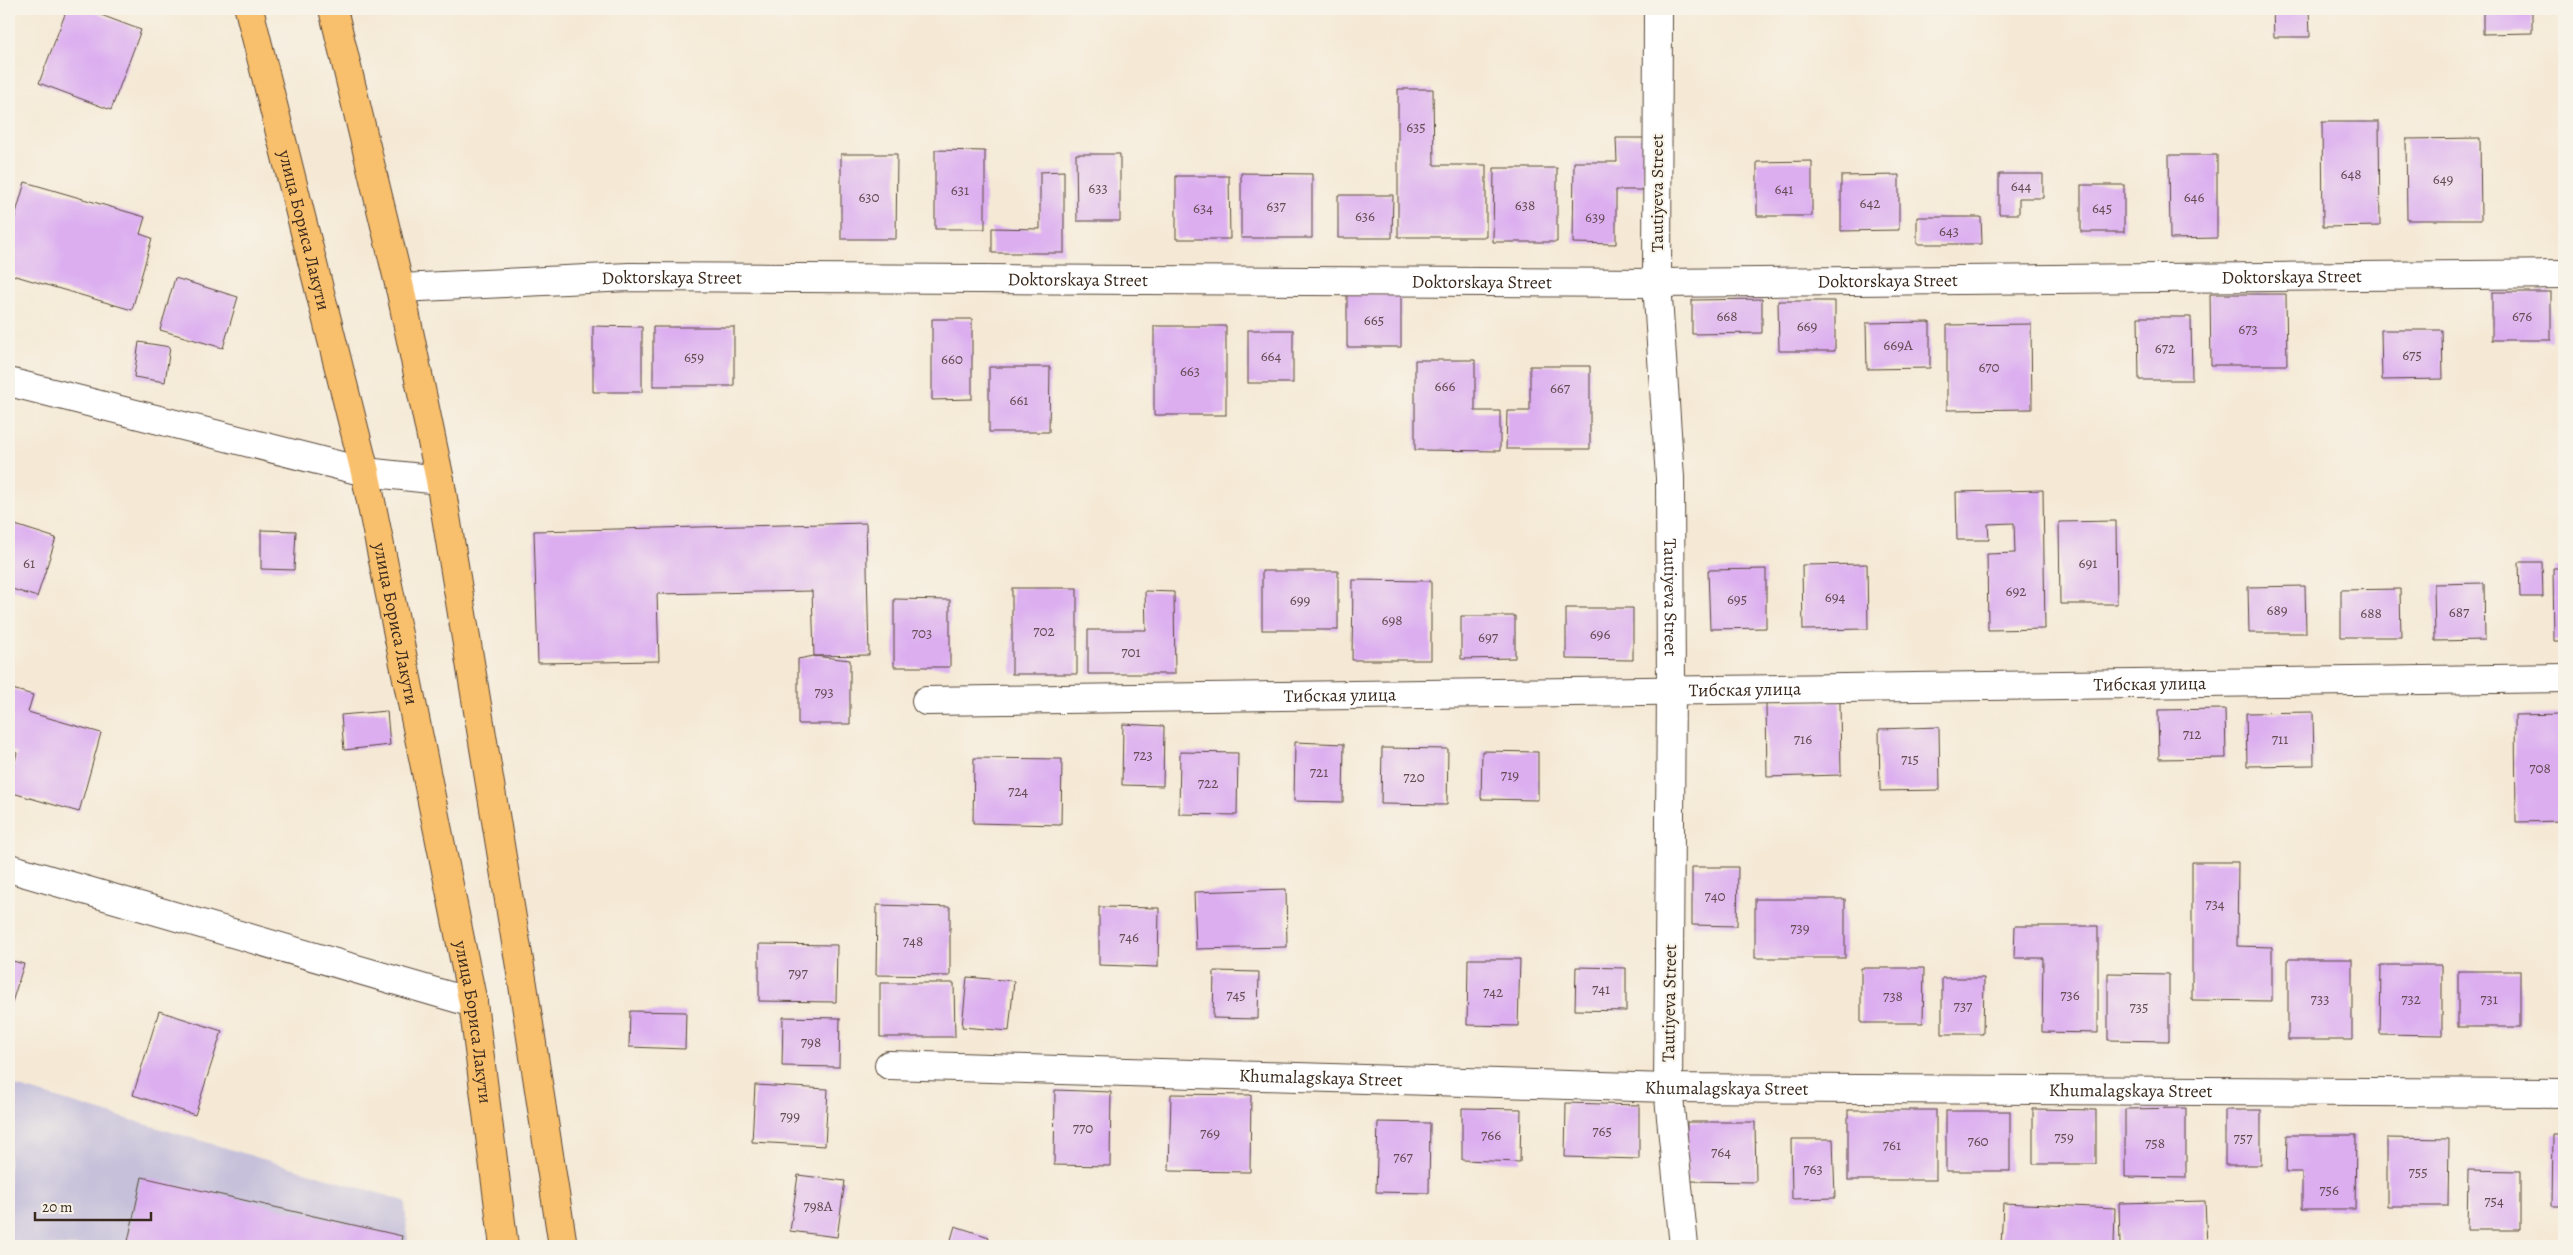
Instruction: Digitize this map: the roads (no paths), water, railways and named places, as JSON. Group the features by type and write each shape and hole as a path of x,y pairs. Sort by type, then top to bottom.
{"main road":[{"name":"улица Бориса Лакути","path":"249,9 364,472 473,1003 504,1246"},
{"path":"333,9 400,288 440,480 523,985 563,1246"}],"street":[{"name":"Tautiyeva Street","path":"1658,9 1657,283 1670,478 1671,689 1668,1088 1684,1246"},
{"name":"Doktorskaya Street","path":"400,288 629,276 1657,283 2564,274"},
{"path":"9,382 364,472 440,480"},
{"name":"Тибская улица","path":"926,701 1671,689 2564,678"},
{"path":"9,868 473,1003"},
{"name":"Khumalagskaya Street","path":"889,1065 1668,1088 2564,1093"}]}
